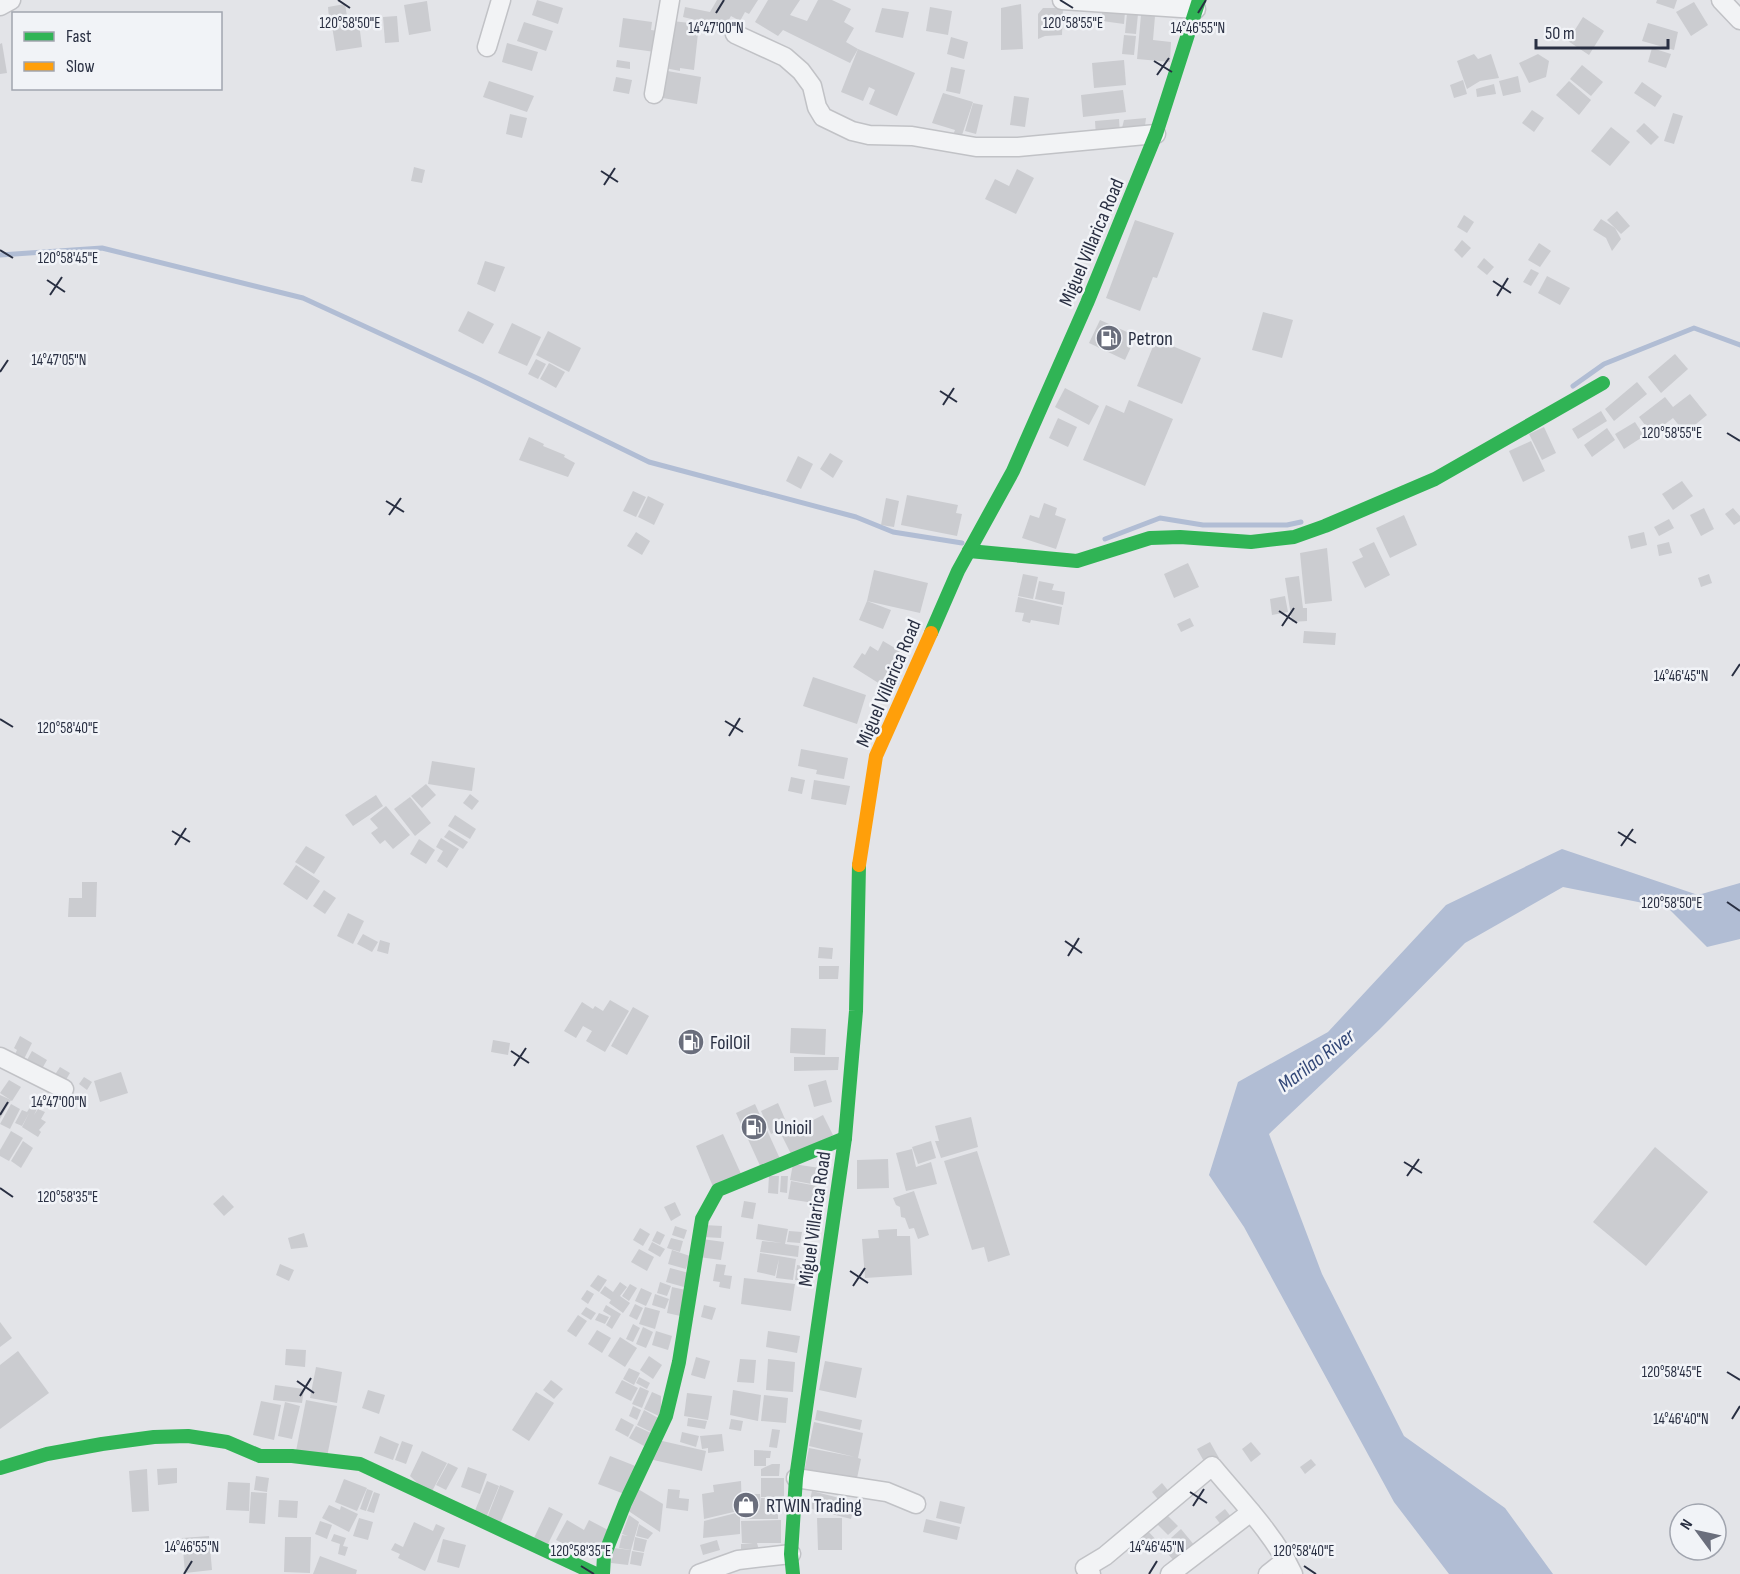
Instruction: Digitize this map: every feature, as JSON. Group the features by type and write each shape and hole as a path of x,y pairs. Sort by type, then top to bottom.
{"street":[{"path":"0,6 11,0"},
{"path":"487,47 501,0"},
{"path":"654,94 670,0"},
{"path":"1062,0 1197,4"},
{"path":"1721,0 1740,20"},
{"name":"Miguel Villarica Road","path":"793,1574 791,1554 796,1478 845,1138 856,1011 859,855 876,756 969,551 1014,471 1095,283 1156,134 1197,4"},
{"path":"735,34 785,57 801,71 812,86 817,107 823,117 869,135 912,136 976,147 1018,147 1156,134"},
{"path":"969,551 1077,561 1150,538 1180,537 1251,542 1294,537 1435,479 1603,383"},
{"path":"0,1057 64,1089"},
{"path":"603,1574 604,1556 625,1503 666,1416 690,1300 702,1219 718,1190 845,1138"},
{"path":"0,1468 47,1454 91,1446 154,1437 188,1436 226,1442 260,1456 292,1456 360,1464 596,1574"},
{"path":"1091,1574 1086,1568 1105,1556 1212,1466 1251,1512 1290,1567 1268,1574"},
{"path":"796,1478 887,1492 916,1504"},
{"path":"1170,1574 1251,1512"},
{"path":"699,1574 738,1560 791,1554"}],"water":[{"name":"Marilao River","path":"1562,849 1698,895 1740,883 1740,939 1707,947 1668,908 1563,887 1465,943 1380,1029 1269,1134 1322,1274 1404,1436 1505,1508 1553,1574 1449,1574 1394,1502 1244,1227 1209,1175 1238,1082 1328,1032 1446,905"}],"building":[{"path":"537,0 563,8 558,24 532,15"},
{"path":"717,0 758,0 749,14 745,12 740,21 731,16 722,32 704,22 683,17 685,7 710,12"},
{"path":"768,0 800,0 790,15 807,21 818,0 832,0 851,9 844,22 854,28 846,42 858,49 850,63 783,30 778,36 755,22"},
{"path":"1657,0 1677,0 1674,9 1656,3"},
{"path":"427,1 431,31 409,35 404,5"},
{"path":"1694,2 1708,25 1691,36 1676,12"},
{"path":"345,4 347,16 329,18 328,7"},
{"path":"1021,4 1023,49 1001,50 1001,8"},
{"path":"930,7 952,11 948,35 926,31"},
{"path":"882,8 909,12 903,38 875,32"},
{"path":"1043,8 1063,8 1062,35 1045,36 1038,39 1038,14"},
{"path":"1102,10 1125,12 1124,24 1102,21"},
{"path":"1127,13 1138,14 1136,34 1125,33"},
{"path":"1141,15 1155,16 1153,40 1171,42 1170,62 1137,59"},
{"path":"397,16 399,42 385,43 383,17"},
{"path":"1583,17 1604,31 1589,55 1568,41"},
{"path":"623,18 652,22 651,30 658,31 655,52 619,47"},
{"path":"672,21 699,24 694,70 680,68 680,71 665,68"},
{"path":"524,22 553,31 546,51 517,41"},
{"path":"359,23 362,47 336,51 332,26"},
{"path":"1648,23 1678,32 1674,50 1642,41"},
{"path":"1124,35 1136,36 1134,55 1122,54"},
{"path":"951,37 968,42 964,59 947,54"},
{"path":"2,43 7,73 0,74 0,44"},
{"path":"507,43 538,52 532,71 502,62"},
{"path":"1652,48 1671,54 1666,68 1648,62"},
{"path":"858,49 915,73 897,116 869,104 875,90 869,87 863,101 841,92"},
{"path":"1474,54 1478,59 1491,54 1499,78 1480,81 1467,89 1457,61"},
{"path":"1538,54 1549,61 1546,77 1529,83 1519,63"},
{"path":"617,60 630,62 630,69 616,67"},
{"path":"1124,60 1126,85 1094,88 1092,63"},
{"path":"1582,65 1603,82 1591,96 1570,79"},
{"path":"951,67 965,70 960,94 946,91"},
{"path":"662,70 701,77 697,104 657,97"},
{"path":"1518,76 1521,92 1503,96 1499,81"},
{"path":"616,77 632,80 629,94 613,91"},
{"path":"1463,80 1467,94 1454,98 1450,85"},
{"path":"489,81 534,96 527,112 483,97"},
{"path":"1569,81 1591,100 1579,115 1556,95"},
{"path":"1642,82 1662,96 1655,107 1634,93"},
{"path":"1494,84 1496,94 1477,97 1476,89"},
{"path":"1123,90 1126,112 1083,117 1081,95"},
{"path":"943,93 973,102 960,141 952,138 955,130 932,123"},
{"path":"1014,96 1029,98 1025,127 1010,125"},
{"path":"973,103 983,105 976,134 965,131"},
{"path":"1532,110 1544,118 1534,132 1522,123"},
{"path":"1673,113 1683,116 1674,144 1664,141"},
{"path":"510,114 527,118 522,138 506,134"},
{"path":"1146,118 1144,134 1123,136 1124,120"},
{"path":"1119,119 1120,134 1096,136 1095,121"},
{"path":"1644,123 1659,137 1651,145 1636,131"},
{"path":"1611,127 1630,142 1610,166 1591,151"},
{"path":"414,167 425,170 422,183 411,181"},
{"path":"1017,169 1034,178 1016,214 985,199 995,179 1009,186"},
{"path":"1617,211 1630,226 1621,234 1607,220"},
{"path":"1464,215 1474,222 1467,233 1457,227"},
{"path":"1601,219 1615,228 1621,239 1612,251 1606,238 1593,230"},
{"path":"1135,220 1174,233 1157,278 1153,277 1140,311 1106,298"},
{"path":"1462,240 1471,248 1462,258 1454,250"},
{"path":"1539,243 1551,251 1540,267 1528,260"},
{"path":"1484,258 1494,267 1487,275 1477,267"},
{"path":"485,261 505,267 495,292 477,284"},
{"path":"1531,269 1539,273 1531,286 1523,282"},
{"path":"1547,276 1570,288 1560,305 1538,293"},
{"path":"468,311 494,324 483,344 458,331"},
{"path":"1263,312 1293,320 1282,358 1252,350"},
{"path":"1100,320 1136,336 1125,360 1089,343"},
{"path":"512,323 541,337 527,366 498,353"},
{"path":"548,331 581,348 569,372 536,355"},
{"path":"1156,339 1201,358 1182,404 1137,386"},
{"path":"1675,354 1688,369 1661,393 1648,377"},
{"path":"536,359 546,364 538,379 528,374"},
{"path":"549,363 565,372 556,388 540,379"},
{"path":"1637,382 1647,394 1614,421 1605,409"},
{"path":"1065,388 1099,406 1089,425 1055,407"},
{"path":"1690,394 1707,415 1685,433 1673,418 1652,434 1639,417 1665,397 1673,407"},
{"path":"1129,400 1173,419 1145,486 1083,460 1106,405 1124,413"},
{"path":"1601,411 1607,421 1578,439 1572,429"},
{"path":"1058,418 1077,427 1068,447 1049,438"},
{"path":"1635,422 1644,436 1624,449 1615,434"},
{"path":"1544,427 1556,453 1542,460 1529,434"},
{"path":"1607,428 1615,440 1592,457 1584,445"},
{"path":"529,437 565,455 564,457 575,463 568,477 519,460"},
{"path":"1531,441 1545,471 1523,482 1509,451"},
{"path":"830,453 843,461 833,478 820,469"},
{"path":"798,456 813,464 801,489 786,481"},
{"path":"1682,481 1693,496 1673,510 1662,494"},
{"path":"633,491 646,497 636,517 623,511"},
{"path":"907,495 958,505 956,513 962,514 957,536 901,525"},
{"path":"648,496 664,504 654,525 638,517"},
{"path":"886,498 899,501 894,527 881,525"},
{"path":"1044,503 1057,508 1055,515 1066,519 1056,549 1022,538 1030,515 1039,518"},
{"path":"1704,508 1714,529 1701,536 1690,515"},
{"path":"1733,508 1740,516 1740,521 1734,525 1725,514"},
{"path":"1404,515 1417,545 1390,558 1376,528"},
{"path":"1669,519 1674,528 1659,536 1654,527"},
{"path":"636,532 650,541 642,555 627,546"},
{"path":"1644,532 1647,545 1631,549 1628,536"},
{"path":"1374,542 1390,575 1365,588 1352,562 1363,557 1359,549"},
{"path":"1669,542 1672,553 1659,556 1657,545"},
{"path":"1327,548 1332,601 1305,604 1300,553"},
{"path":"1188,563 1199,587 1174,598 1164,574"},
{"path":"874,570 928,583 920,613 867,601"},
{"path":"1023,574 1038,577 1033,599 1018,596"},
{"path":"1709,574 1712,583 1701,587 1698,578"},
{"path":"1299,576 1303,608 1307,608 1307,621 1292,622 1285,578"},
{"path":"1039,581 1054,584 1052,590 1065,592 1063,605 1035,599"},
{"path":"1285,596 1288,612 1272,615 1270,599"},
{"path":"1018,597 1062,607 1059,625 1031,620 1030,623 1022,621 1024,613 1015,612"},
{"path":"867,601 891,610 883,629 859,620"},
{"path":"1190,618 1194,626 1181,632 1177,624"},
{"path":"1304,631 1336,633 1335,645 1303,643"},
{"path":"883,641 900,651 880,684 853,667 862,653 865,655 870,646 878,651"},
{"path":"813,677 866,695 857,724 803,706"},
{"path":"801,749 848,758 844,779 816,774 817,770 798,766"},
{"path":"432,761 475,768 472,791 428,784"},
{"path":"791,777 805,780 802,794 788,791"},
{"path":"814,780 850,786 846,805 811,799"},
{"path":"426,784 436,795 422,808 411,796"},
{"path":"470,794 479,801 472,810 463,803"},
{"path":"376,795 383,806 353,826 345,815"},
{"path":"410,797 431,823 415,836 394,809"},
{"path":"386,806 410,835 393,849 385,840 380,844 371,833 378,828 370,819"},
{"path":"455,815 476,829 470,839 448,826"},
{"path":"449,830 468,842 463,849 444,837"},
{"path":"441,838 459,849 447,868 437,861 443,851 436,847"},
{"path":"419,839 435,850 426,864 410,854"},
{"path":"306,846 325,857 314,874 295,862"},
{"path":"296,865 320,881 307,900 283,884"},
{"path":"82,882 97,882 96,917 68,917 69,898 82,898"},
{"path":"324,890 336,898 325,914 313,906"},
{"path":"348,913 364,921 353,944 337,936"},
{"path":"363,934 378,942 372,952 357,944"},
{"path":"380,940 390,943 388,954 377,951"},
{"path":"819,947 833,948 832,959 818,958"},
{"path":"819,966 839,966 838,979 819,979"},
{"path":"610,1000 629,1011 605,1052 586,1041 592,1031 583,1026 576,1038 564,1031 582,1002 593,1009 595,1006 603,1011"},
{"path":"633,1007 649,1016 627,1055 611,1046"},
{"path":"791,1028 826,1029 825,1055 790,1053"},
{"path":"20,1036 32,1043 24,1059 14,1056 17,1050 14,1048"},
{"path":"493,1040 510,1043 508,1055 491,1052"},
{"path":"32,1051 47,1060 39,1074 33,1064 27,1060"},
{"path":"794,1057 839,1057 838,1070 794,1071"},
{"path":"60,1067 70,1073 64,1083 54,1076"},
{"path":"121,1072 128,1093 100,1102 94,1081"},
{"path":"84,1077 92,1082 87,1090 79,1084"},
{"path":"9,1080 21,1087 12,1101 0,1093"},
{"path":"826,1080 832,1102 814,1107 808,1085"},
{"path":"0,1095 11,1100 0,1119"},
{"path":"778,1103 788,1126 771,1134 761,1111"},
{"path":"11,1104 20,1109 10,1129 0,1124"},
{"path":"32,1104 38,1107 34,1115 38,1109 45,1112 41,1119 46,1122 39,1130 41,1132 38,1137 22,1127 29,1113 22,1126 15,1123 22,1110 27,1112"},
{"path":"755,1104 781,1161 762,1170 736,1113"},
{"path":"823,1115 833,1135 792,1156 782,1136"},
{"path":"971,1117 978,1147 941,1158 935,1141 939,1141 935,1126"},
{"path":"11,1131 23,1138 9,1161 0,1156 0,1150"},
{"path":"723,1134 742,1176 714,1189 696,1146"},
{"path":"23,1141 33,1148 21,1168 11,1161"},
{"path":"931,1141 936,1158 918,1164 912,1147"},
{"path":"1655,1147 1708,1192 1646,1266 1593,1222"},
{"path":"912,1149 916,1167 931,1162 937,1184 906,1191 896,1153"},
{"path":"977,1151 1010,1255 988,1262 984,1247 972,1250 944,1161"},
{"path":"888,1159 889,1188 857,1189 857,1160"},
{"path":"793,1164 820,1168 817,1185 790,1180"},
{"path":"769,1176 779,1176 778,1194 768,1193"},
{"path":"781,1176 788,1176 787,1193 780,1192"},
{"path":"791,1181 817,1186 814,1203 788,1199"},
{"path":"914,1191 929,1235 918,1239 914,1228 909,1229 905,1218 901,1217 900,1207 896,1205 893,1198"},
{"path":"223,1195 234,1207 224,1216 213,1204"},
{"path":"744,1201 756,1203 753,1219 741,1217"},
{"path":"675,1202 681,1215 671,1221 664,1207"},
{"path":"758,1224 788,1229 785,1244 799,1246 798,1257 760,1252 762,1241 782,1243 756,1239"},
{"path":"704,1225 722,1226 721,1238 703,1237"},
{"path":"675,1226 687,1230 684,1239 672,1235"},
{"path":"640,1228 650,1234 643,1246 633,1240"},
{"path":"897,1229 897,1236 910,1236 912,1275 865,1278 862,1239 879,1238 878,1230"},
{"path":"657,1231 665,1235 660,1245 652,1241"},
{"path":"789,1231 802,1232 800,1243 787,1242"},
{"path":"304,1233 308,1247 291,1249 288,1238"},
{"path":"671,1238 683,1241 680,1252 667,1248"},
{"path":"702,1239 724,1242 721,1260 699,1257"},
{"path":"652,1242 665,1249 660,1257 648,1250"},
{"path":"639,1249 654,1257 647,1271 631,1262"},
{"path":"672,1250 690,1256 686,1269 668,1264"},
{"path":"760,1253 796,1259 793,1280 776,1278 779,1259 775,1276 757,1272"},
{"path":"280,1264 294,1270 289,1281 276,1275"},
{"path":"716,1264 726,1265 724,1275 732,1276 730,1289 719,1287 720,1282 713,1281"},
{"path":"797,1265 814,1268 812,1283 795,1280"},
{"path":"670,1268 689,1273 684,1287 666,1282"},
{"path":"598,1275 607,1280 599,1292 590,1286"},
{"path":"744,1278 795,1284 791,1311 741,1304"},
{"path":"620,1282 627,1287 620,1296 630,1303 623,1313 609,1303 611,1300 600,1293 605,1286 613,1292"},
{"path":"660,1282 671,1286 667,1296 657,1293"},
{"path":"630,1284 637,1288 629,1301 622,1296"},
{"path":"672,1287 690,1291 685,1317 667,1313"},
{"path":"641,1288 652,1293 646,1306 635,1301"},
{"path":"587,1290 594,1294 588,1304 581,1299"},
{"path":"655,1294 669,1299 665,1309 652,1305"},
{"path":"635,1304 643,1308 637,1320 629,1316"},
{"path":"606,1305 621,1314 612,1329 606,1325 611,1316 603,1311"},
{"path":"704,1305 716,1308 712,1320 701,1317"},
{"path":"586,1307 596,1313 591,1320 581,1314"},
{"path":"645,1307 660,1311 655,1329 639,1324"},
{"path":"599,1313 609,1317 605,1324 595,1320"},
{"path":"578,1315 587,1321 576,1337 567,1331"},
{"path":"0,1322 12,1338 0,1347"},
{"path":"633,1324 640,1328 633,1342 626,1339"},
{"path":"643,1327 653,1332 646,1348 636,1344"},
{"path":"597,1330 611,1338 602,1353 588,1344"},
{"path":"656,1331 672,1336 668,1350 652,1345"},
{"path":"768,1331 800,1336 797,1353 766,1347"},
{"path":"620,1337 637,1348 625,1367 608,1356"},
{"path":"286,1349 306,1350 305,1367 285,1365"},
{"path":"18,1351 49,1393 0,1429 0,1365"},
{"path":"649,1356 662,1365 653,1379 640,1370"},
{"path":"696,1357 710,1361 705,1379 691,1375"},
{"path":"740,1359 756,1360 754,1383 737,1382"},
{"path":"768,1359 795,1362 793,1392 766,1390"},
{"path":"825,1361 862,1368 856,1398 819,1390"},
{"path":"316,1367 342,1372 337,1403 310,1398"},
{"path":"629,1368 640,1373 634,1385 623,1379"},
{"path":"639,1377 650,1383 647,1389 636,1383"},
{"path":"551,1380 563,1389 554,1399 543,1390"},
{"path":"622,1380 638,1388 631,1401 615,1393"},
{"path":"275,1385 304,1389 302,1403 273,1400"},
{"path":"640,1387 649,1391 642,1408 632,1404"},
{"path":"368,1390 385,1395 379,1414 362,1408"},
{"path":"733,1390 761,1395 758,1421 730,1415"},
{"path":"536,1392 554,1403 529,1441 512,1430"},
{"path":"652,1392 661,1396 661,1417 644,1409"},
{"path":"687,1393 712,1396 708,1420 684,1416"},
{"path":"764,1395 788,1398 786,1423 761,1421"},
{"path":"306,1400 337,1406 327,1457 296,1451"},
{"path":"261,1401 281,1405 274,1440 253,1435"},
{"path":"285,1402 300,1406 292,1439 278,1436"},
{"path":"633,1406 641,1410 637,1420 629,1416"},
{"path":"644,1410 660,1419 653,1433 637,1425"},
{"path":"817,1410 862,1420 860,1430 815,1420"},
{"path":"621,1418 634,1425 628,1437 615,1430"},
{"path":"688,1418 707,1421 705,1429 687,1426"},
{"path":"731,1419 743,1421 741,1431 729,1429"},
{"path":"814,1422 863,1433 856,1483 804,1472 809,1448 855,1457 809,1446"},
{"path":"636,1426 651,1433 644,1446 629,1438"},
{"path":"772,1429 780,1430 777,1448 769,1447"},
{"path":"682,1432 699,1436 696,1447 680,1442"},
{"path":"722,1434 724,1451 708,1453 708,1448 702,1449 700,1436"},
{"path":"380,1436 399,1444 393,1460 374,1453"},
{"path":"658,1440 706,1451 702,1471 649,1459"},
{"path":"402,1441 413,1445 406,1464 395,1460"},
{"path":"1210,1442 1219,1458 1206,1465 1197,1449"},
{"path":"1251,1442 1261,1454 1251,1462 1242,1449"},
{"path":"754,1450 771,1451 770,1458 766,1458 766,1466 754,1466"},
{"path":"422,1451 447,1463 430,1495 410,1476"},
{"path":"610,1456 638,1467 627,1495 598,1484"},
{"path":"1311,1459 1316,1465 1305,1474 1300,1467"},
{"path":"448,1463 458,1468 446,1490 436,1485"},
{"path":"772,1464 780,1464 779,1476 761,1476 761,1469"},
{"path":"468,1467 487,1474 480,1494 461,1487"},
{"path":"177,1468 177,1483 158,1485 157,1469"},
{"path":"147,1469 149,1511 132,1512 129,1471"},
{"path":"256,1476 269,1478 267,1492 254,1490"},
{"path":"761,1478 784,1478 784,1497 761,1497"},
{"path":"344,1479 367,1488 357,1511 335,1502"},
{"path":"487,1481 499,1486 486,1518 474,1513"},
{"path":"741,1481 742,1510 704,1519 702,1494 714,1492 713,1485"},
{"path":"228,1482 250,1483 249,1511 226,1510"},
{"path":"1162,1483 1171,1494 1161,1503 1152,1492"},
{"path":"500,1485 514,1491 500,1524 487,1518"},
{"path":"633,1486 663,1504 660,1532 624,1508"},
{"path":"367,1489 373,1491 366,1511 360,1509"},
{"path":"668,1489 680,1490 679,1498 689,1499 688,1511 666,1508"},
{"path":"812,1491 855,1502 851,1519 808,1508"},
{"path":"251,1492 267,1493 265,1524 249,1523"},
{"path":"374,1492 380,1494 374,1513 367,1511"},
{"path":"744,1494 760,1494 761,1507 761,1498 778,1498 778,1519 745,1519"},
{"path":"279,1500 298,1501 297,1518 278,1517"},
{"path":"940,1501 965,1507 961,1524 936,1518"},
{"path":"329,1505 340,1510 341,1506 358,1514 349,1532 322,1518"},
{"path":"549,1507 563,1514 548,1544 534,1538"},
{"path":"1225,1509 1235,1522 1225,1530 1215,1517"},
{"path":"740,1512 740,1534 703,1538 704,1521"},
{"path":"1166,1514 1178,1526 1168,1535 1156,1523"},
{"path":"629,1515 639,1522 631,1550 619,1548 622,1535 628,1536 622,1534"},
{"path":"359,1518 373,1522 368,1540 353,1536"},
{"path":"817,1518 842,1518 842,1550 818,1550"},
{"path":"926,1519 960,1527 957,1540 923,1532"},
{"path":"567,1520 584,1530 589,1520 608,1530 593,1559 556,1540"},
{"path":"781,1520 781,1543 757,1543 759,1550 741,1557 741,1544 753,1544 742,1543 741,1521"},
{"path":"320,1521 332,1525 327,1539 315,1534"},
{"path":"414,1522 433,1531 436,1524 445,1528 425,1571 398,1558 400,1554 391,1550 395,1543 403,1547"},
{"path":"639,1524 653,1533 648,1539 636,1536"},
{"path":"1145,1528 1160,1544 1150,1553 1135,1536"},
{"path":"1181,1529 1195,1546 1185,1554 1171,1538"},
{"path":"334,1534 346,1538 343,1546 348,1547 345,1556 338,1554 340,1544 331,1541"},
{"path":"209,1536 212,1570 185,1573 182,1538"},
{"path":"285,1537 311,1537 310,1573 284,1572"},
{"path":"635,1537 647,1540 644,1552 633,1550"},
{"path":"443,1539 466,1545 459,1568 437,1562"},
{"path":"717,1540 720,1550 703,1555 700,1545"},
{"path":"1168,1540 1182,1556 1175,1562 1161,1546"},
{"path":"613,1548 631,1550 628,1565 611,1563"},
{"path":"632,1551 644,1553 641,1566 630,1564"},
{"path":"320,1556 357,1570 356,1574 313,1574"}],"waterway":[{"path":"0,255 102,248 303,298 479,379 649,462 856,517 893,532 962,543"},
{"path":"1573,386 1604,364 1694,328 1740,345"},
{"path":"1105,539 1160,518 1203,525 1287,525 1301,522"}],"traffic: fast":[{"path":"931,633 958,571 1013,471 1087,303 1156,134 1199,0"},
{"path":"969,551 1077,561 1150,538 1180,537 1251,542 1294,537 1435,479 1603,383"},
{"path":"793,1574 791,1554 796,1478 845,1138 856,1011 859,865"},
{"path":"603,1574 604,1556 625,1503 666,1416 679,1362 702,1219 718,1190 845,1138"},
{"path":"0,1468 47,1454 102,1444 154,1437 188,1436 227,1442 260,1456 292,1456 360,1464 596,1574"}],"traffic: slow":[{"path":"859,865 876,756 931,633"}],"place":[{"name":"Petron","path":"1109,338"},
{"name":"FoilOil","path":"691,1042"},
{"name":"Unioil","path":"754,1127"},
{"name":"RTWIN Trading","path":"746,1505"}]}
